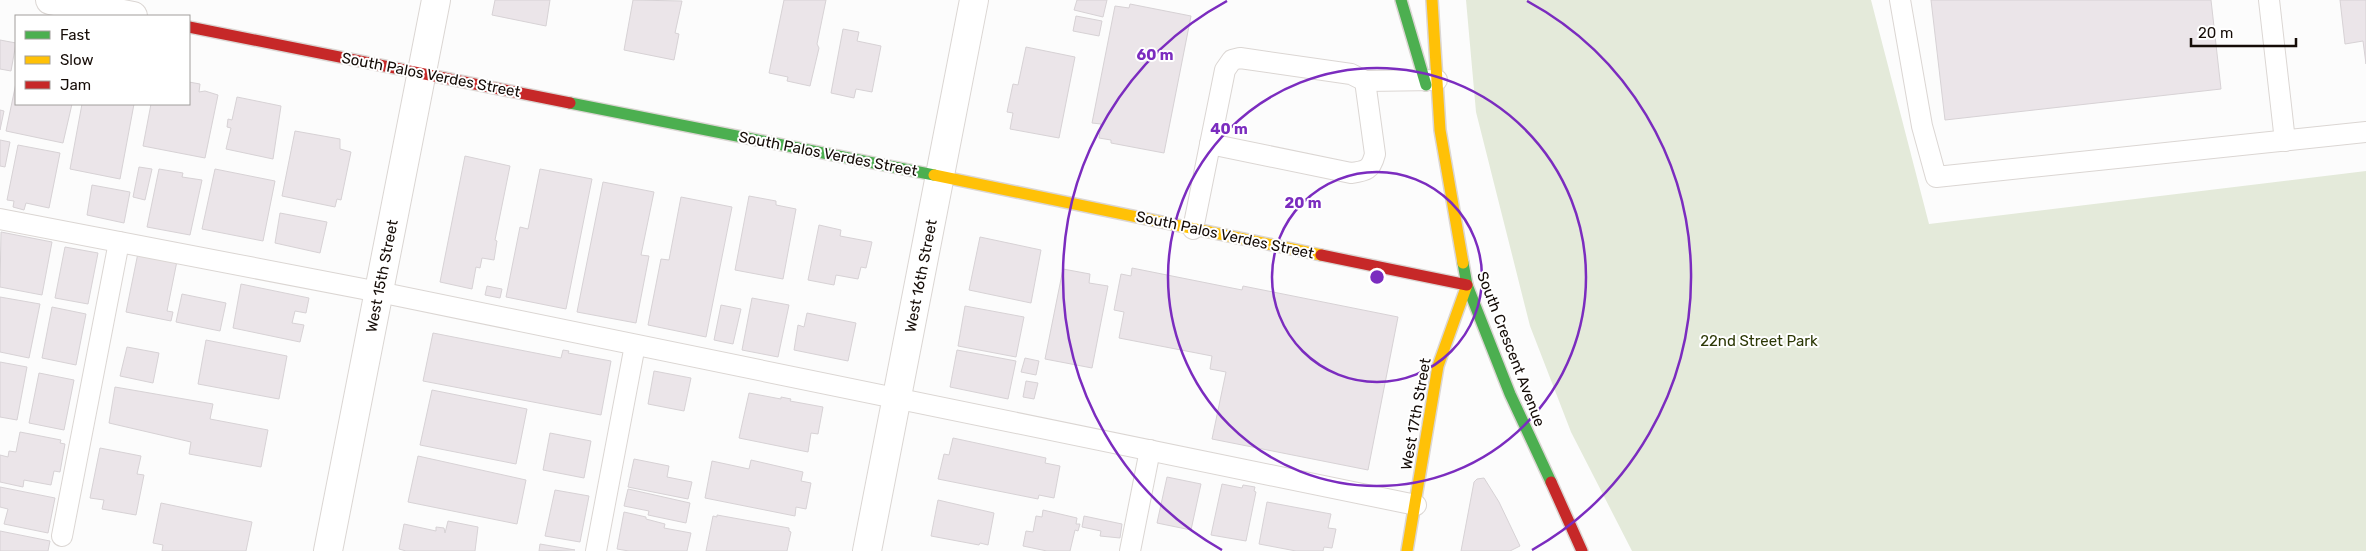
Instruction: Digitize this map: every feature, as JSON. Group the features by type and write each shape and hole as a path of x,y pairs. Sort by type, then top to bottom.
{"street":[{"path":"50,0 128,15"},
{"name":"West 15th Street","path":"328,551 436,0"},
{"name":"West 16th Street","path":"867,551 974,0"},
{"path":"1401,0 1431,80"},
{"name":"South Crescent Avenue","path":"1432,0 1431,80 1467,285 1510,394 1582,551"},
{"name":"South Palos Verdes Street","path":"190,27 940,176 1467,285"},
{"name":"West 17th Street","path":"1406,551 1416,505 1438,366 1467,285"}],"lane":[{"path":"1900,0 1922,126 1936,177 2366,132"},
{"path":"2269,0 2285,141"},
{"path":"1193,229 1225,70 1232,60 1240,58 1296,65 1351,74 1364,81 1431,80"},
{"path":"1210,144 1351,173 1366,171 1372,165 1375,154 1364,81"},
{"path":"0,219 378,292 896,400 1416,505"},
{"path":"62,536 119,242"},
{"path":"596,551 635,345"},
{"path":"1130,551 1150,450"}],"green space":[{"name":"22nd Street Park","path":"1466,0 1871,0 1929,224 2366,171 2366,551 1632,551 1571,432 1530,326 1476,112"}],"building":[{"path":"495,0 550,0 546,26 492,15"},
{"path":"633,0 682,1 675,33 679,34 674,60 624,50"},
{"path":"784,0 826,0 817,44 819,48 810,86 787,81 788,77 769,73"},
{"path":"1077,0 1107,0 1103,17 1074,10"},
{"path":"1931,0 2211,0 2221,89 1945,120"},
{"path":"2340,0 2366,0 2366,64 2363,41 2345,44"},
{"path":"1130,4 1191,16 1164,153 1111,143 1111,140 1099,138 1101,124 1092,123 1115,6 1129,8"},
{"path":"1076,16 1102,21 1099,36 1073,31"},
{"path":"843,29 859,32 857,41 881,46 872,92 856,89 854,98 831,93"},
{"path":"0,40 15,43 11,71 0,69"},
{"path":"1026,47 1075,57 1059,138 1010,129 1013,113 1007,112 1013,84 1018,85"},
{"path":"190,82 200,84 199,92 205,91 218,95 205,158 143,146 151,105 190,105"},
{"path":"15,88 15,105 72,105 63,143 6,131"},
{"path":"237,97 281,106 273,159 226,149 231,128 227,127 228,119 232,120"},
{"path":"82,105 134,105 120,179 70,169"},
{"path":"0,110 4,111 0,130"},
{"path":"295,131 340,139 340,149 351,152 341,200 337,199 335,207 282,196"},
{"path":"0,140 10,142 5,167 0,166"},
{"path":"18,145 60,153 49,208 26,203 24,210 13,207 14,201 7,200"},
{"path":"465,156 510,166 495,240 497,241 494,260 482,258 480,268 476,267 472,289 440,282"},
{"path":"139,167 152,169 145,200 133,197"},
{"path":"159,169 183,173 182,177 202,180 190,235 147,227"},
{"path":"215,169 275,181 263,241 202,229"},
{"path":"540,169 592,179 566,309 506,297 520,227 528,229"},
{"path":"603,182 654,192 641,255 649,256 636,323 577,312"},
{"path":"92,185 130,192 124,223 87,215"},
{"path":"749,196 776,201 776,205 796,209 783,279 735,270"},
{"path":"681,197 732,207 706,337 648,325 661,259 669,260"},
{"path":"280,213 327,222 320,253 275,243"},
{"path":"819,225 841,230 840,236 872,242 866,268 861,267 858,279 836,275 834,285 808,280"},
{"path":"1,232 52,242 42,295 0,287"},
{"path":"980,237 1041,250 1031,303 969,290"},
{"path":"65,247 98,253 88,304 55,298"},
{"path":"138,253 177,261 167,311 173,312 171,321 126,312"},
{"path":"1132,268 1242,290 1243,286 1398,317 1368,470 1212,439 1226,372 1210,369 1212,356 1119,338 1124,312 1114,310 1121,274 1131,276"},
{"path":"1063,269 1090,274 1089,283 1108,286 1092,368 1045,359"},
{"path":"241,284 309,298 306,313 295,311 292,323 304,325 300,342 233,328"},
{"path":"487,286 502,289 500,298 485,295"},
{"path":"182,294 226,303 220,331 176,322"},
{"path":"0,297 40,304 29,358 0,352"},
{"path":"752,298 789,305 778,357 742,350"},
{"path":"721,305 741,309 733,344 714,340"},
{"path":"965,306 1024,317 1016,357 958,346"},
{"path":"52,307 86,314 76,365 42,358"},
{"path":"807,313 856,323 848,361 794,350 798,325 804,327"},
{"path":"433,333 561,358 563,350 569,351 568,353 611,361 601,415 423,381"},
{"path":"206,340 287,356 279,399 198,384"},
{"path":"127,347 159,353 153,383 120,376"},
{"path":"957,350 1016,361 1008,399 950,387"},
{"path":"1025,358 1039,361 1036,375 1021,372"},
{"path":"0,362 27,367 17,420 0,417"},
{"path":"654,371 691,378 684,411 648,404"},
{"path":"39,373 74,380 64,430 29,423"},
{"path":"1026,381 1038,383 1034,399 1023,397"},
{"path":"115,387 213,404 210,419 268,430 261,467 189,454 191,442 109,423"},
{"path":"432,390 527,409 516,464 420,445"},
{"path":"749,393 781,399 781,397 791,399 790,401 823,407 818,434 811,433 808,452 739,438"},
{"path":"20,432 61,440 60,443 65,444 60,472 54,471 51,485 24,480 23,487 0,482 0,455 8,457 9,451 16,452"},
{"path":"550,433 591,441 584,478 543,470"},
{"path":"953,438 1046,458 1045,463 1060,466 1054,498 1039,495 1038,499 938,479 944,454 949,455"},
{"path":"100,448 141,456 137,474 144,475 136,515 102,509 104,500 90,498"},
{"path":"418,456 526,480 517,524 408,502"},
{"path":"634,459 669,466 667,477 692,482 688,499 628,487"},
{"path":"751,460 803,472 801,481 811,483 806,509 796,507 795,516 705,498 712,461 749,469"},
{"path":"1167,477 1201,484 1191,530 1157,523"},
{"path":"1484,478 1499,502 1520,546 1510,551 1461,551 1474,482 1477,479"},
{"path":"1222,484 1242,488 1243,485 1255,487 1254,491 1256,492 1246,541 1211,535"},
{"path":"0,487 55,498 48,533 4,524 8,509 0,507"},
{"path":"628,489 690,503 686,523 648,515 649,511 624,506"},
{"path":"555,490 589,496 580,542 545,536"},
{"path":"938,500 994,513 988,545 931,536"},
{"path":"1267,502 1331,514 1328,528 1336,529 1332,548 1324,547 1323,551 1296,551 1259,544"},
{"path":"161,503 252,522 246,551 162,551 163,545 153,543"},
{"path":"1043,510 1077,518 1076,524 1080,524 1078,531 1075,530 1070,551 1047,551 1023,546 1026,531 1033,532 1036,516 1042,517"},
{"path":"624,512 665,524 664,528 691,533 687,551 629,551 617,549"},
{"path":"717,515 789,528 791,532 787,551 706,551 713,516 717,517"},
{"path":"1084,516 1122,524 1120,538 1100,536 1101,531 1082,527"},
{"path":"448,521 478,527 475,551 406,551 399,549 404,524 436,531 436,527 444,528 445,533"},
{"path":"0,531 50,541 48,551 0,551"},
{"path":"540,544 575,550 539,551"}],"traffic: fast":[{"path":"1401,0 1426,85"},
{"path":"570,103 934,175"},
{"path":"1463,263 1467,285 1510,394 1551,482"}],"traffic: slow":[{"path":"1432,0 1440,130 1463,263"},
{"path":"934,175 1321,255"},
{"path":"1407,551 1438,366 1467,285"}],"traffic: jam":[{"path":"190,27 570,103"},
{"path":"1321,255 1467,285"},
{"path":"1551,482 1582,551"}]}
